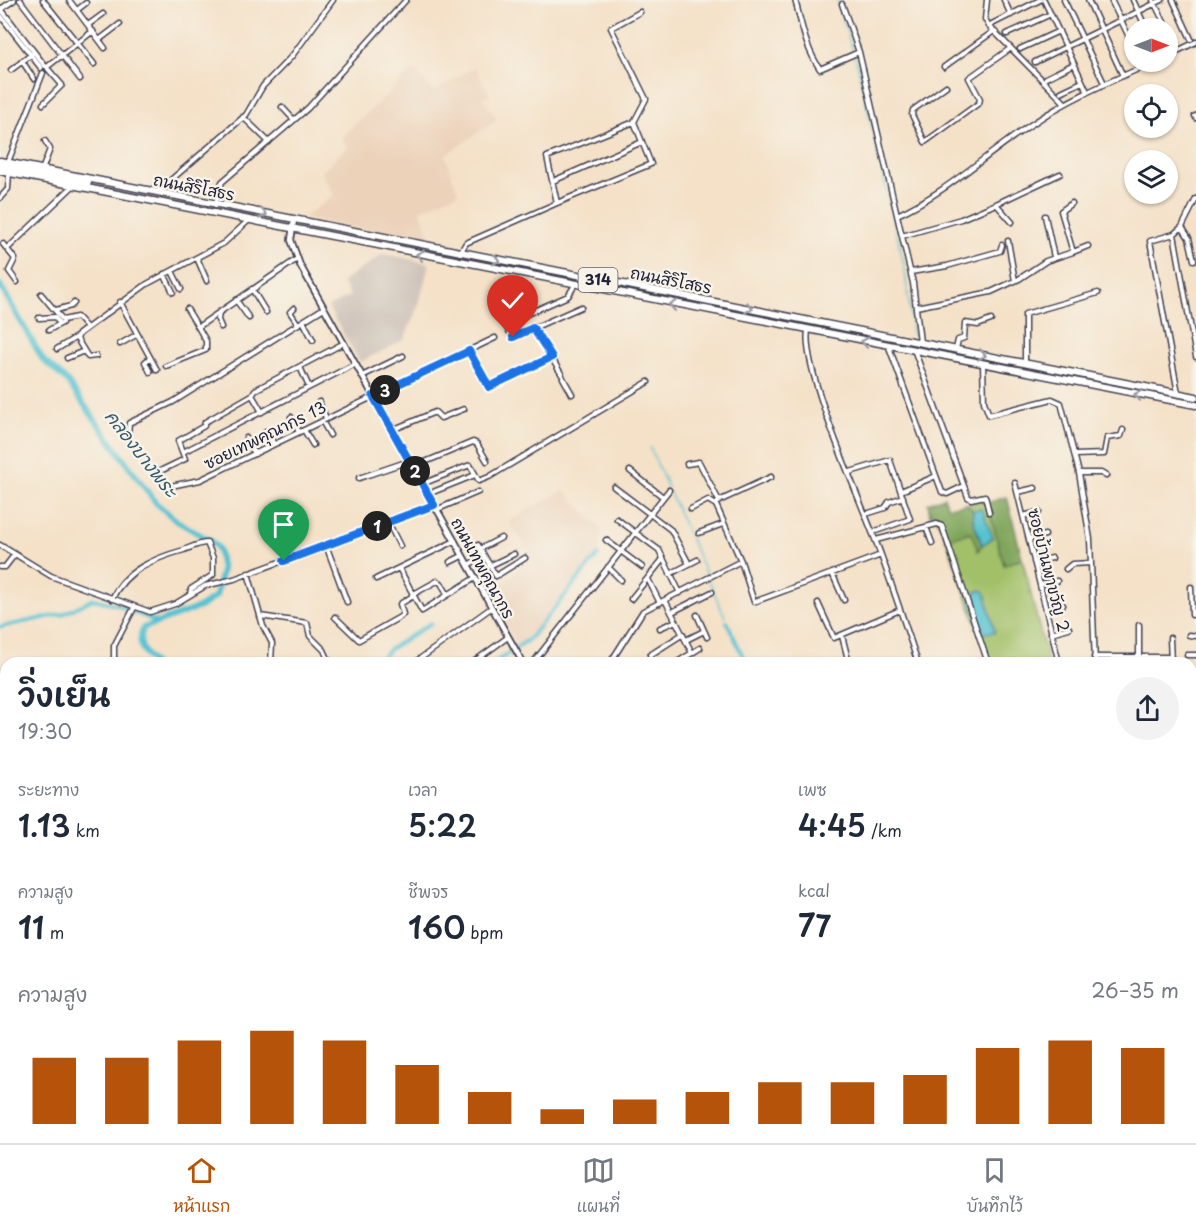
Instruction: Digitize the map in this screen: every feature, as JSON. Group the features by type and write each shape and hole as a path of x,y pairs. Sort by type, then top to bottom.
{"highway":[{"name":"ถนนสิริโสธร","path":"0,162 460,254 729,304 1024,364 1196,396"},
{"name":"ถนนสิริโสธร","path":"0,169 292,230 1196,405"},
{"path":"12,171 120,186"},
{"path":"727,315 729,304"}],"main road":[{"path":"292,230 294,220"},
{"name":"ถนนเทพคุณากร","path":"292,230 292,246 297,259 520,657"}],"street":[{"path":"14,0 1,9 45,69 62,85 43,104"},
{"path":"20,0 80,79"},
{"path":"43,0 94,64"},
{"path":"69,0 105,48"},
{"path":"156,193 243,117 262,86 292,56 333,0"},
{"path":"215,205 222,182 294,120 348,66 406,0"},
{"path":"795,0 803,24 802,34 820,69 859,52"},
{"path":"987,0 985,19 994,31 1065,103"},
{"path":"1004,0 1011,15"},
{"path":"1023,0 1026,7"},
{"path":"992,24 1042,0 1051,14 1086,89"},
{"path":"1064,0 1104,81"},
{"path":"1088,0 1124,75"},
{"path":"1111,0 1124,26"},
{"path":"1133,0 1141,18"},
{"path":"1035,62 1162,0"},
{"path":"1173,0 1191,39"},
{"path":"1154,2 1162,18"},
{"path":"77,10 86,3"},
{"path":"842,4 859,52 911,272 920,342"},
{"path":"557,203 548,157 634,122 646,99 611,28 640,12"},
{"path":"88,25 103,14"},
{"path":"1007,34 1051,14"},
{"path":"0,15 33,53"},
{"path":"99,40 120,24"},
{"path":"944,67 994,31"},
{"path":"1020,49 1059,31"},
{"path":"8,163 45,69 93,32"},
{"path":"1178,51 1196,42"},
{"path":"946,86 913,110 912,115 925,142 979,103 980,99 969,78 1011,48"},
{"path":"11,70 33,53"},
{"path":"22,62 34,79"},
{"path":"1046,78 1074,64"},
{"path":"897,215 924,203 1033,123 1065,103 1131,72"},
{"path":"1061,92 1082,82"},
{"path":"282,107 294,120"},
{"path":"243,117 269,142"},
{"path":"460,254 466,243 651,164 634,122"},
{"path":"42,170 50,149 45,141"},
{"path":"553,181 642,142"},
{"path":"0,198 8,189 12,171"},
{"path":"902,236 961,219 1060,174"},
{"path":"8,248 73,186"},
{"path":"1178,393 1150,241 1174,234 1182,227 1196,199"},
{"path":"1072,203 1061,211 1073,252"},
{"path":"996,204 1012,222"},
{"path":"1045,216 1054,257"},
{"path":"57,349 78,336 120,302 164,274 224,243 248,221"},
{"path":"1182,227 1189,238 1194,260"},
{"path":"1174,234 1196,357"},
{"path":"1008,241 1015,281"},
{"path":"3,244 8,248 15,262 9,271 17,282"},
{"path":"911,272 946,266 1000,251 1002,245"},
{"path":"916,307 982,295 1015,281 1054,257 1088,246"},
{"path":"197,258 207,280"},
{"path":"198,327 297,259"},
{"path":"172,270 181,289"},
{"path":"164,274 173,292"},
{"path":"575,285 568,296 505,322 511,337 581,307"},
{"path":"252,289 266,312"},
{"path":"1024,364 1025,314 1098,293"},
{"path":"41,294 66,321"},
{"path":"236,300 249,318"},
{"path":"120,302 157,370"},
{"path":"56,310 74,303"},
{"path":"294,308 290,312 298,324"},
{"path":"128,435 129,423 173,402 324,308"},
{"path":"166,366 206,350 206,341 187,309"},
{"path":"219,312 218,320 221,327"},
{"path":"39,318 55,317 60,324"},
{"path":"49,330 77,317 87,328"},
{"path":"956,349 958,340 964,338 965,323 978,325 992,320"},
{"path":"303,321 313,340"},
{"path":"533,328 572,394"},
{"path":"808,331 807,338 818,384 876,540 916,657"},
{"path":"120,344 136,335"},
{"path":"78,336 88,357 96,356"},
{"name":"ซอยเทพคุณากร 13","path":"166,487 200,480 495,338"},
{"path":"154,474 183,460 179,440 252,395 255,390 344,344"},
{"path":"889,347 944,494 964,486"},
{"path":"67,358 84,351"},
{"path":"469,351 489,387 552,357"},
{"path":"915,352 969,499 985,496 989,512"},
{"path":"362,376 403,356"},
{"path":"150,358 145,362 150,372"},
{"path":"183,453 355,364"},
{"path":"983,364 984,402 989,415 1052,399 1059,401 1079,472 1091,563 1094,657 1171,657 1170,638"},
{"path":"300,367 309,387"},
{"path":"422,483 468,465 481,481 648,382"},
{"path":"252,395 262,412"},
{"path":"319,402 330,435"},
{"path":"392,430 435,412 441,418 464,409"},
{"path":"291,417 313,445"},
{"path":"1075,455 1104,454 1106,439 1121,436 1124,430"},
{"path":"266,431 274,444"},
{"path":"246,438 255,454"},
{"path":"359,478 411,464 472,442 477,444 487,461"},
{"path":"850,472 889,459 910,519 873,532"},
{"path":"687,464 699,462 717,503 723,524 741,561 754,602 881,555"},
{"path":"630,471 663,497"},
{"path":"1079,472 1101,472 1106,476"},
{"path":"428,494 475,475"},
{"path":"901,491 936,476"},
{"path":"691,509 708,500 717,503 771,477"},
{"name":"ซอยบ้านพาขวัญ 2","path":"1015,483 1057,657"},
{"path":"614,487 671,530 689,564"},
{"path":"1018,492 1035,488"},
{"path":"538,657 669,490"},
{"path":"0,545 51,576 150,612 175,604 205,586 232,580 388,522 478,492"},
{"path":"866,514 885,508 888,502 903,497"},
{"path":"1023,516 1039,512"},
{"path":"616,519 656,548 680,593"},
{"path":"388,522 400,546"},
{"path":"699,533 723,524"},
{"path":"876,540 926,527 942,526 986,657"},
{"path":"926,527 932,543"},
{"path":"1029,539 1045,535"},
{"path":"501,538 479,547 497,576 525,558"},
{"path":"606,540 642,567"},
{"path":"376,579 455,541"},
{"path":"112,599 117,587 137,569 162,556 207,543 213,558 213,575 191,589 190,595"},
{"path":"326,545 347,602"},
{"path":"0,567 5,567 15,554"},
{"path":"489,566 514,554"},
{"path":"450,562 462,556"},
{"path":"468,565 484,556"},
{"path":"1034,562 1052,558"},
{"path":"631,599 663,559"},
{"path":"670,574 697,560"},
{"path":"614,657 643,611 741,561"},
{"path":"1066,569 1072,564 1091,563"},
{"path":"608,567 621,580"},
{"path":"399,568 422,611 475,578"},
{"path":"248,573 260,616 272,643 271,657"},
{"path":"832,573 844,600"},
{"path":"648,579 660,603"},
{"path":"335,617 359,640 402,615 400,604 437,580 448,595"},
{"path":"1040,585 1057,581"},
{"path":"1191,587 1194,597 1192,615"},
{"path":"672,612 712,592"},
{"path":"666,600 692,653"},
{"path":"818,603 834,638 900,610"},
{"path":"1046,610 1063,605"},
{"path":"114,657 114,646 134,608"},
{"path":"422,657 491,608"},
{"path":"697,615 707,637"},
{"path":"260,616 308,623 310,636 324,650 327,657"},
{"path":"660,628 676,621"},
{"path":"1138,657 1139,625"},
{"path":"1051,633 1069,628"},
{"path":"686,640 704,631"},
{"path":"650,655 683,634"},
{"path":"1189,635 1196,636"},
{"path":"842,636 847,657"},
{"path":"480,657 508,637"},
{"path":"686,657 700,648"},
{"path":"1187,655 1196,655"}],"shaded area":[{"path":"475,67 490,94 483,98 497,120 445,155 458,193 420,210 433,243 303,218 334,195 321,172 348,147 341,138 414,69 434,92"},
{"path":"383,254 429,263 419,304 404,340 360,362 328,307 350,296 342,282"},
{"path":"564,490 602,530 599,552 531,641 519,649 488,594 533,557 508,521"}],"green space":[{"path":"944,497 948,507 966,504 973,510 973,520 982,545 978,551 971,532 946,539 935,514 930,515 928,503"},
{"path":"1007,497 1022,558 1004,565 987,503"},
{"path":"984,500 992,517 1004,565 1022,558 1047,657 988,657 946,539 972,531 970,510 966,504"}],"water":[{"path":"982,509 993,538 982,545 973,519 973,510"},
{"path":"981,590 985,592 995,632 983,633 969,595"}],"waterway":[{"path":"837,0 857,64 904,264 913,335"},
{"name":"คลองบางพระ","path":"0,285 43,360 66,380 156,503 177,521 211,541 218,548 222,570 216,596 200,607 143,628 140,639 148,657"},
{"path":"650,448 668,488"},
{"path":"670,493 707,576"},
{"path":"503,657 529,639 598,555"},
{"path":"709,581 725,617"},
{"path":"0,627 63,614 93,599 115,604 157,622"},
{"path":"727,622 743,657"},
{"path":"382,657 390,649 431,623"}],"route":[{"path":"284,561 434,505 373,396 469,351 488,387 552,357 533,328 513,337"}]}
